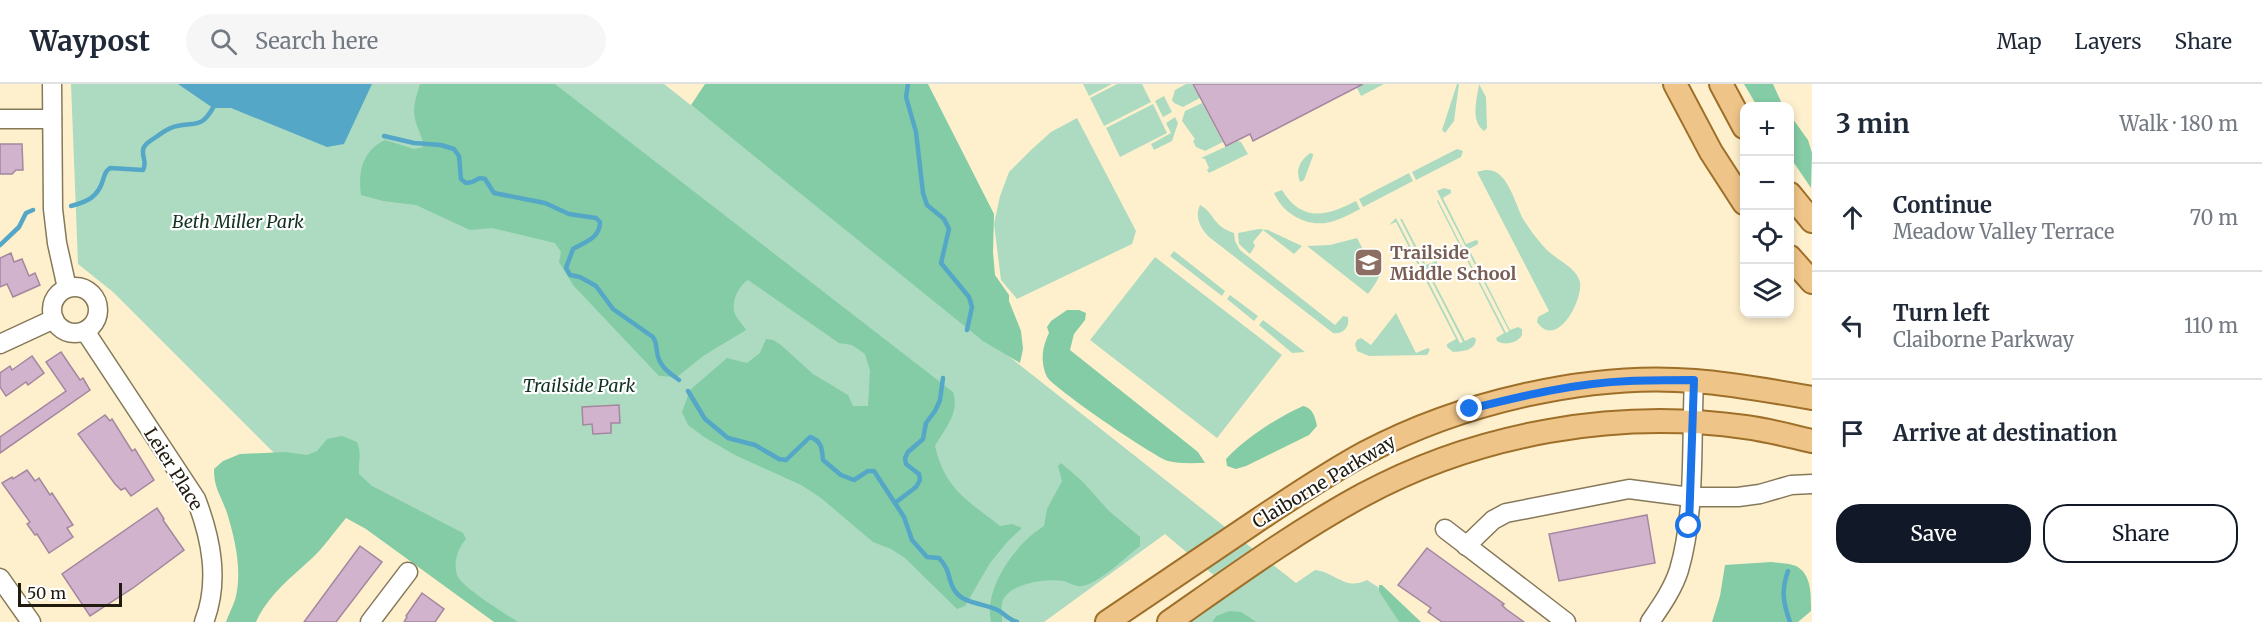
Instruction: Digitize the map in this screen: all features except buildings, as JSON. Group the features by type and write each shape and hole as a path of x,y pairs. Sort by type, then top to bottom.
{"main road":[{"path":"1675,84 1711,152 1740,197"},
{"path":"1721,84 1740,120"},
{"path":"1794,199 1812,221"},
{"path":"1794,262 1812,282"},
{"name":"Claiborne Parkway","path":"1107,622 1309,486 1366,453 1421,427 1470,409 1524,395 1628,381 1694,380 1812,398"},
{"name":"Claiborne Parkway","path":"1169,622 1319,520 1363,495 1427,465 1515,437 1586,426 1692,422 1746,427 1812,441"}],"street":[{"path":"52,84 53,209 57,243 67,288"},
{"path":"0,119 52,119"},
{"path":"79,287 90,291 97,301 99,313 94,324 85,332 73,333 62,329 54,319 52,307 54,301 57,295 67,288 79,287"},
{"path":"0,344 54,319"},
{"name":"Leier Place","path":"85,332 199,507 211,547 213,571 211,595 204,622"},
{"path":"1650,622 1663,604 1678,572 1689,526 1694,380"},
{"path":"1466,546 1493,520 1506,513 1629,489 1690,497 1738,497 1760,494 1791,485 1812,484"},
{"path":"1445,529 1566,622"},
{"path":"370,622 408,572"},
{"path":"0,578 31,622"}],"green space":[{"name":"Trailside Park","path":"71,84 664,84 1296,583 1315,570 1353,584 1367,580 1378,587 1399,622 1257,622 1251,618 1216,616 1212,622 1182,622 1230,589 1165,534 1044,622 502,622 286,465 113,292 78,264"},
{"path":"420,84 555,84 953,392 955,407 953,414 935,446 945,473 968,501 1000,526 1012,524 1022,528 990,563 965,606 957,609 905,558 873,542 821,498 801,485 735,455 704,437 688,425 682,412 690,390 727,358 747,363 760,353 766,339 781,345 813,374 848,395 853,406 868,406 870,371 865,354 852,345 839,343 748,280 739,290 734,305 736,316 746,330 703,356 677,377 659,376 573,285 559,262 561,252 555,243 492,228 470,230 416,205 383,201 361,195 360,178 363,163 377,145 385,140 414,149 423,147 414,115"},
{"path":"705,84 928,84 994,214 995,275 1009,295 1009,301 1021,331 1023,349 1020,363 983,341 691,105"},
{"path":"1083,84 1112,84 1089,96"},
{"path":"1117,84 1142,84 1151,102 1104,126 1090,98"},
{"path":"1186,84 1192,84 1200,98 1183,107 1172,100 1175,90"},
{"path":"1355,84 1384,84 1361,96"},
{"path":"1457,84 1459,84 1454,121 1445,133 1442,130"},
{"path":"1479,84 1486,97 1487,128 1484,131 1476,116"},
{"path":"1744,84 1773,84 1781,102 1755,102"},
{"path":"1164,96 1172,112 1163,117 1155,101"},
{"path":"1202,103 1223,142 1205,151 1196,147 1193,141 1195,139 1182,121 1185,111"},
{"path":"1153,104 1167,133 1120,157 1106,128"},
{"path":"1175,117 1178,123 1172,141 1154,150 1151,144 1171,133 1166,123"},
{"path":"1077,118 1136,231 1132,244 1017,299 1001,280 994,224 1000,196 1009,172 1051,132"},
{"path":"1794,121 1808,140 1812,153 1811,188 1794,163"},
{"path":"1238,141 1248,154 1209,173 1205,159 1201,158"},
{"path":"1457,149 1463,151 1461,157 1416,180 1412,172"},
{"path":"1310,153 1313,156 1304,180 1300,182 1299,166"},
{"path":"1494,171 1505,180 1522,217 1534,235 1547,250 1571,268 1578,277 1580,291 1577,301 1573,311 1560,327 1552,330 1544,329 1537,322 1538,317 1549,311 1477,172"},
{"path":"1409,173 1413,181 1363,207 1359,199"},
{"path":"1444,188 1451,190 1451,193 1443,198 1466,244 1478,241 1478,244 1469,249 1510,330 1518,327 1522,329 1522,335 1514,342 1497,341 1496,338 1504,333 1438,200 1506,333 1509,331 1437,191"},
{"path":"1282,190 1290,201 1307,212 1325,213 1356,201 1360,209 1334,221 1308,222 1299,219 1284,208 1274,193"},
{"path":"1200,205 1222,227 1234,233 1240,250 1335,325 1343,316 1348,317 1345,330 1333,333 1209,237 1199,221"},
{"path":"1396,218 1460,343 1463,342 1400,219 1426,265 1437,261 1437,264 1428,270 1465,341 1473,337 1476,339 1471,348 1453,352 1447,347 1447,344 1456,339 1422,273 1411,275 1419,267 1396,222 1389,225"},
{"path":"1259,229 1268,230 1302,246 1294,254 1263,230 1253,242 1255,246 1250,254 1239,244 1238,233"},
{"path":"1357,238 1368,259 1379,254 1381,260 1380,275 1368,294 1307,246 1330,245"},
{"path":"1174,251 1225,291 1222,296 1170,256"},
{"path":"1155,257 1282,355 1217,438 1090,340"},
{"path":"1230,295 1258,316 1254,321 1227,299"},
{"path":"1067,310 1079,310 1086,313 1085,320 1074,334 1070,350 1198,452 1205,463 1177,463 1159,457 1084,407 1047,377 1043,349 1049,333 1047,327 1051,321"},
{"path":"1396,313 1416,353 1428,348 1430,350 1427,355 1369,356 1357,351 1355,344 1357,340 1361,338 1371,345"},
{"path":"1263,320 1305,352 1292,353 1259,325"},
{"path":"1303,406 1311,411 1317,426 1309,435 1246,466 1236,469 1227,466 1226,459 1243,443 1272,423"},
{"path":"342,436 357,442 360,454 359,474 372,486 463,533 466,539 457,556 456,565 460,580 494,607 518,622 494,622 366,529 346,518 319,551 273,596 256,622 226,622 236,596 238,565 233,533 217,487 214,469 223,461 240,454 285,452 307,455 317,451 327,439"},
{"path":"1061,463 1082,481 1109,511 1140,537 1140,546 1089,584 1080,586 1064,581 1048,580 1019,586 1005,596 1002,603 1002,622 991,622 992,595 997,581 1013,554 1044,526 1047,509 1062,481 1058,466"},
{"path":"1771,562 1796,566 1805,574 1810,586 1811,611 1798,622 1712,622 1720,596 1725,565"},
{"path":"1379,585 1382,585 1421,622 1399,622 1379,591"},
{"path":"1230,611 1241,612 1257,622 1212,622 1216,616"}],"water":[{"path":"178,84 372,84 344,144 327,147 231,108 213,108"}],"waterway":[{"path":"908,84 906,97 916,132 923,193 927,205 944,219 949,229 941,263 969,297 972,307 967,330"},
{"path":"71,206 82,203 95,195 105,173 110,168 143,170 145,164 143,150 148,143 171,128 202,121 213,108"},
{"path":"384,136 454,149 459,156 461,179 466,183 480,178 485,179 494,193 545,203 569,214 596,218 600,222 595,236 573,249 566,268 570,275 580,277 596,286 613,309 653,337 662,365 679,380"},
{"path":"0,245 19,227 26,213 33,210"},
{"path":"895,503 916,487 920,480 919,474 906,464 905,458 908,452 923,439 926,423 940,400 943,378"},
{"path":"688,391 705,419 728,438 755,445 779,459 786,460 810,437 819,443 823,460 841,475 854,480 868,471 874,471 904,517 912,540 927,557 939,558 959,596 996,609 1017,622"},
{"path":"1788,571 1784,596 1790,622"}],"place":[{"name":"Trailside Middle School","path":"1369,263"}],"route":[{"path":"1470,409 1524,395 1579,386 1628,381 1694,380 1689,526"}],"park label":[{"name":"Beth Miller Park","path":"238,222"}]}
